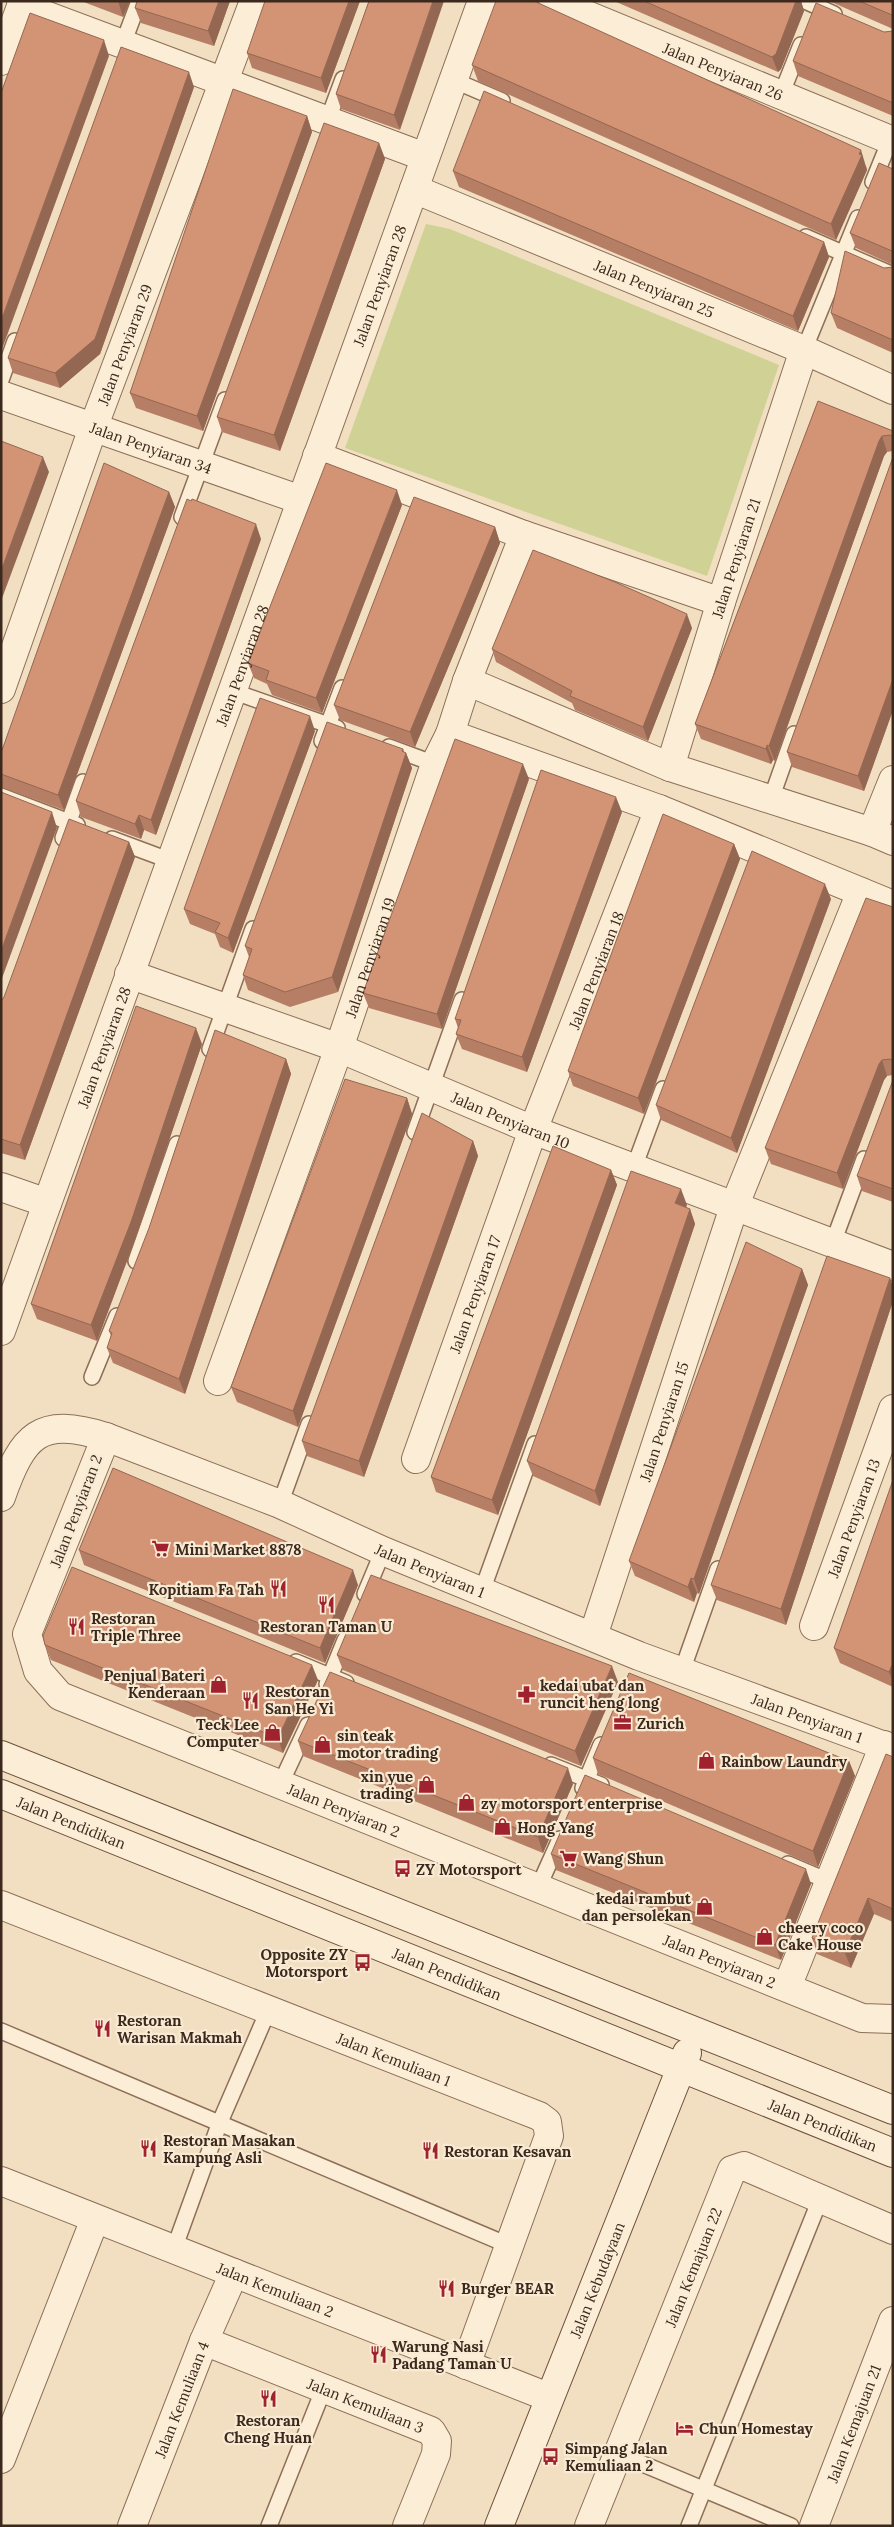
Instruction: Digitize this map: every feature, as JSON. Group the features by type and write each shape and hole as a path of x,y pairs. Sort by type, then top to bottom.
{"street":[{"name":"Jalan Penyiaran 29","path":"1,689 93,428 254,1"},
{"name":"Jalan Penyiaran 28","path":"1,1331 482,1"},
{"name":"Jalan Penyiaran 26","path":"553,1 891,140"},
{"path":"1,61 22,4 120,53 225,81 324,130 425,157"},
{"name":"Jalan Penyiaran 25","path":"414,189 804,350 893,390"},
{"name":"Jalan Penyiaran 21","path":"670,767 721,602 804,350"},
{"name":"Jalan Penyiaran 34","path":"1,395 301,500"},
{"path":"317,456 413,503 524,535 721,602"},
{"name":"Jalan Penyiaran 19","path":"218,1381 339,1048 435,764 450,734 467,682 524,535"},
{"path":"467,682 670,767 882,837 893,780"},
{"path":"450,734 540,777 659,809 751,857 861,892 893,906"},
{"name":"Jalan Penyiaran 18","path":"533,1130 659,809"},
{"name":"Jalan Penyiaran 15","path":"593,1636 734,1207 861,892"},
{"name":"Jalan Penyiaran 10","path":"129,974 339,1048 533,1130 629,1179 734,1207 829,1251 893,1266"},
{"name":"Jalan Penyiaran 17","path":"416,1459 533,1130"},
{"path":"1,1187 47,1203"},
{"name":"Jalan Penyiaran 13","path":"814,1626 893,1409"},
{"name":"Jalan Penyiaran 1","path":"1,1497 10,1472 25,1445 46,1430 77,1428 106,1437 280,1504 382,1551 593,1636 635,1665 682,1671 888,1747"},
{"name":"Jalan Penyiaran 2","path":"106,1437 61,1566 27,1634 38,1671 60,1696 862,2018 893,2019"},
{"path":"787,1987 828,1881 888,1747"},
{"path":"1,1755 893,2110"},
{"name":"Jalan Pendidikan","path":"1,1794 893,2153"},
{"name":"Jalan Kemuliaan 1","path":"1,1905 538,2116 547,2122 549,2136 466,2364"},
{"name":"Jalan Kebudayaan","path":"498,2526 695,2032"},
{"name":"Jalan Kemajuan 22","path":"589,2526 732,2170 744,2166 820,2197 893,2230"},
{"name":"Jalan Kemuliaan 2","path":"1,2181 548,2397"},
{"path":"1,2458 95,2219"},
{"name":"Jalan Kemuliaan 4","path":"132,2526 204,2341 234,2273"},
{"name":"Jalan Kemajuan 21","path":"814,2526 893,2321"},
{"name":"Jalan Kemuliaan 3","path":"204,2341 431,2431 437,2441 436,2454 407,2526"}],"lane":[{"path":"120,53 139,1"},
{"path":"781,95 808,28 813,3 850,21"},
{"path":"324,130 347,65"},
{"path":"453,80 516,108"},
{"path":"804,350 891,140"},
{"path":"789,229 893,275"},
{"path":"1,380 22,324"},
{"path":"177,529 232,381"},
{"path":"318,752 346,678"},
{"path":"232,691 355,734"},
{"path":"771,799 800,717"},
{"path":"373,741 435,764"},
{"path":"58,852 89,767"},
{"path":"1,796 171,861"},
{"path":"206,1060 258,916"},
{"path":"411,1143 468,984"},
{"path":"629,1179 668,1076"},
{"path":"131,1277 183,1126"},
{"path":"829,1251 869,1146"},
{"path":"92,1377 121,1306"},
{"path":"280,1504 316,1406"},
{"path":"482,1591 542,1425"},
{"path":"360,1605 382,1551"},
{"path":"682,1671 721,1559"},
{"path":"322,1694 353,1623"},
{"path":"285,1658 358,1687"},
{"path":"280,1785 314,1712"},
{"path":"579,1797 605,1735"},
{"path":"541,1761 614,1790"},
{"path":"538,1888 567,1825"},
{"path":"774,1858 828,1881"},
{"path":"174,2249 220,2122 268,2011"},
{"path":"1,2032 220,2122 508,2245"},
{"path":"689,2526 820,2197"},
{"path":"268,2526 324,2388"},
{"path":"619,2454 791,2526"}],"green space":[{"path":"426,224 450,229 779,365 707,576 345,448"}],"building":[{"path":"137,1 219,1 208,31 135,8"},
{"path":"265,1 349,1 321,78 247,53"},
{"path":"369,1 433,1 394,115 336,94"},
{"path":"496,1 534,1 861,150 859,154 862,155 831,224 472,65"},
{"path":"644,1 796,1 776,54 772,57"},
{"path":"859,1 893,1 893,16 892,15"},
{"path":"816,3 884,32 893,31 893,103 793,61"},
{"path":"30,13 104,40 1,321 1,93"},
{"path":"121,47 189,72 95,339 55,373 8,358"},
{"path":"233,89 307,116 197,416 130,393"},
{"path":"484,91 824,242 793,316 453,171"},
{"path":"324,123 379,143 274,435 217,417"},
{"path":"879,163 893,169 893,253 850,233"},
{"path":"845,251 884,268 893,267 893,340 831,313"},
{"path":"818,401 893,431 893,437 890,435 882,436 879,441 769,746 767,745 766,749 695,724"},
{"path":"1,441 43,457 1,571"},
{"path":"893,457 893,679 858,776 787,752"},
{"path":"104,463 169,492 58,795 1,774 1,753"},
{"path":"326,463 397,490 316,698 266,680 269,671 248,663"},
{"path":"414,497 495,527 410,732 334,705"},
{"path":"187,499 191,501 192,499 256,524 151,820 139,815 135,824 76,801"},
{"path":"533,550 615,582 687,614 643,727 570,696 572,691 492,649"},
{"path":"260,698 310,716 228,938 215,932 220,923 184,909"},
{"path":"327,722 403,749 402,751 406,753 332,977 285,992 243,975 252,949 245,946"},
{"path":"455,739 523,764 437,1014 363,993"},
{"path":"541,770 616,797 522,1057 456,1034 461,1020 455,1019"},
{"path":"1,792 52,812 1,951"},
{"path":"663,814 734,844 638,1098 568,1071"},
{"path":"69,819 129,842 20,1145 1,1139 1,1001"},
{"path":"752,851 825,884 731,1138 656,1105"},
{"path":"866,898 893,907 893,1061 890,1059 882,1060 879,1064 837,1173 765,1148"},
{"path":"136,1006 196,1028 131,1222 91,1325 31,1304"},
{"path":"215,1030 286,1059 179,1379 107,1348 112,1333 109,1331 149,1228"},
{"path":"345,1079 407,1098 293,1411 231,1387"},
{"path":"893,1080 893,1189 857,1176"},
{"path":"422,1113 473,1141 359,1461 302,1441"},
{"path":"553,1146 611,1170 492,1500 431,1477"},
{"path":"631,1171 681,1189 675,1203 690,1209 595,1491 527,1461"},
{"path":"746,1242 802,1269 694,1579 691,1578 688,1587 629,1561"},
{"path":"827,1256 890,1278 781,1609 711,1585"},
{"path":"113,1468 353,1570 320,1648 79,1550"},
{"path":"893,1480 893,1665 889,1672 834,1648"},
{"path":"72,1567 312,1665 278,1738 45,1645 43,1636"},
{"path":"371,1575 612,1666 575,1751 337,1655"},
{"path":"330,1672 568,1768 538,1837 298,1741"},
{"path":"629,1673 849,1761 813,1851 593,1758"},
{"path":"886,1754 893,1757 893,1909 868,1898 845,1953 812,1938"},
{"path":"585,1775 806,1869 775,1945 551,1854"}],"place":[{"name":"Mini Market 8878","path":"161,1549"},
{"name":"Kopitiam Fa Tah","path":"278,1589"},
{"name":"Restoran Taman U","path":"326,1605"},
{"name":"Restoran Triple Three","path":"77,1627"},
{"name":"Penjual Bateri Kenderaan","path":"219,1684"},
{"name":"kedai ubat dan runcit heng long","path":"526,1694"},
{"name":"Restoran San He Yi","path":"251,1700"},
{"name":"Zurich","path":"623,1723"},
{"name":"Teck Lee Computer","path":"273,1733"},
{"name":"sin teak motor trading","path":"323,1744"},
{"name":"Rainbow Laundry","path":"707,1761"},
{"name":"xin yue trading","path":"427,1785"},
{"name":"zy motorsport enterprise","path":"467,1803"},
{"name":"Hong Yang","path":"503,1827"},
{"name":"Wang Shun","path":"569,1858"},
{"name":"ZY Motorsport","path":"402,1869"},
{"name":"kedai rambut dan persolekan","path":"705,1907"},
{"name":"cheery coco Cake House","path":"764,1936"},
{"name":"Opposite ZY Motorsport","path":"362,1963"},
{"name":"Restoran Warisan Makmah","path":"103,2029"},
{"name":"Restoran Masakan Kampung Asli","path":"149,2149"},
{"name":"Restoran Kesavan","path":"430,2151"},
{"name":"Burger BEAR","path":"447,2288"},
{"name":"Warung Nasi Padang Taman U","path":"378,2355"},
{"name":"Restoran Cheng Huan","path":"268,2399"},
{"name":"Chun Homestay","path":"685,2428"},
{"name":"Simpang Jalan Kemuliaan 2","path":"551,2457"}]}
